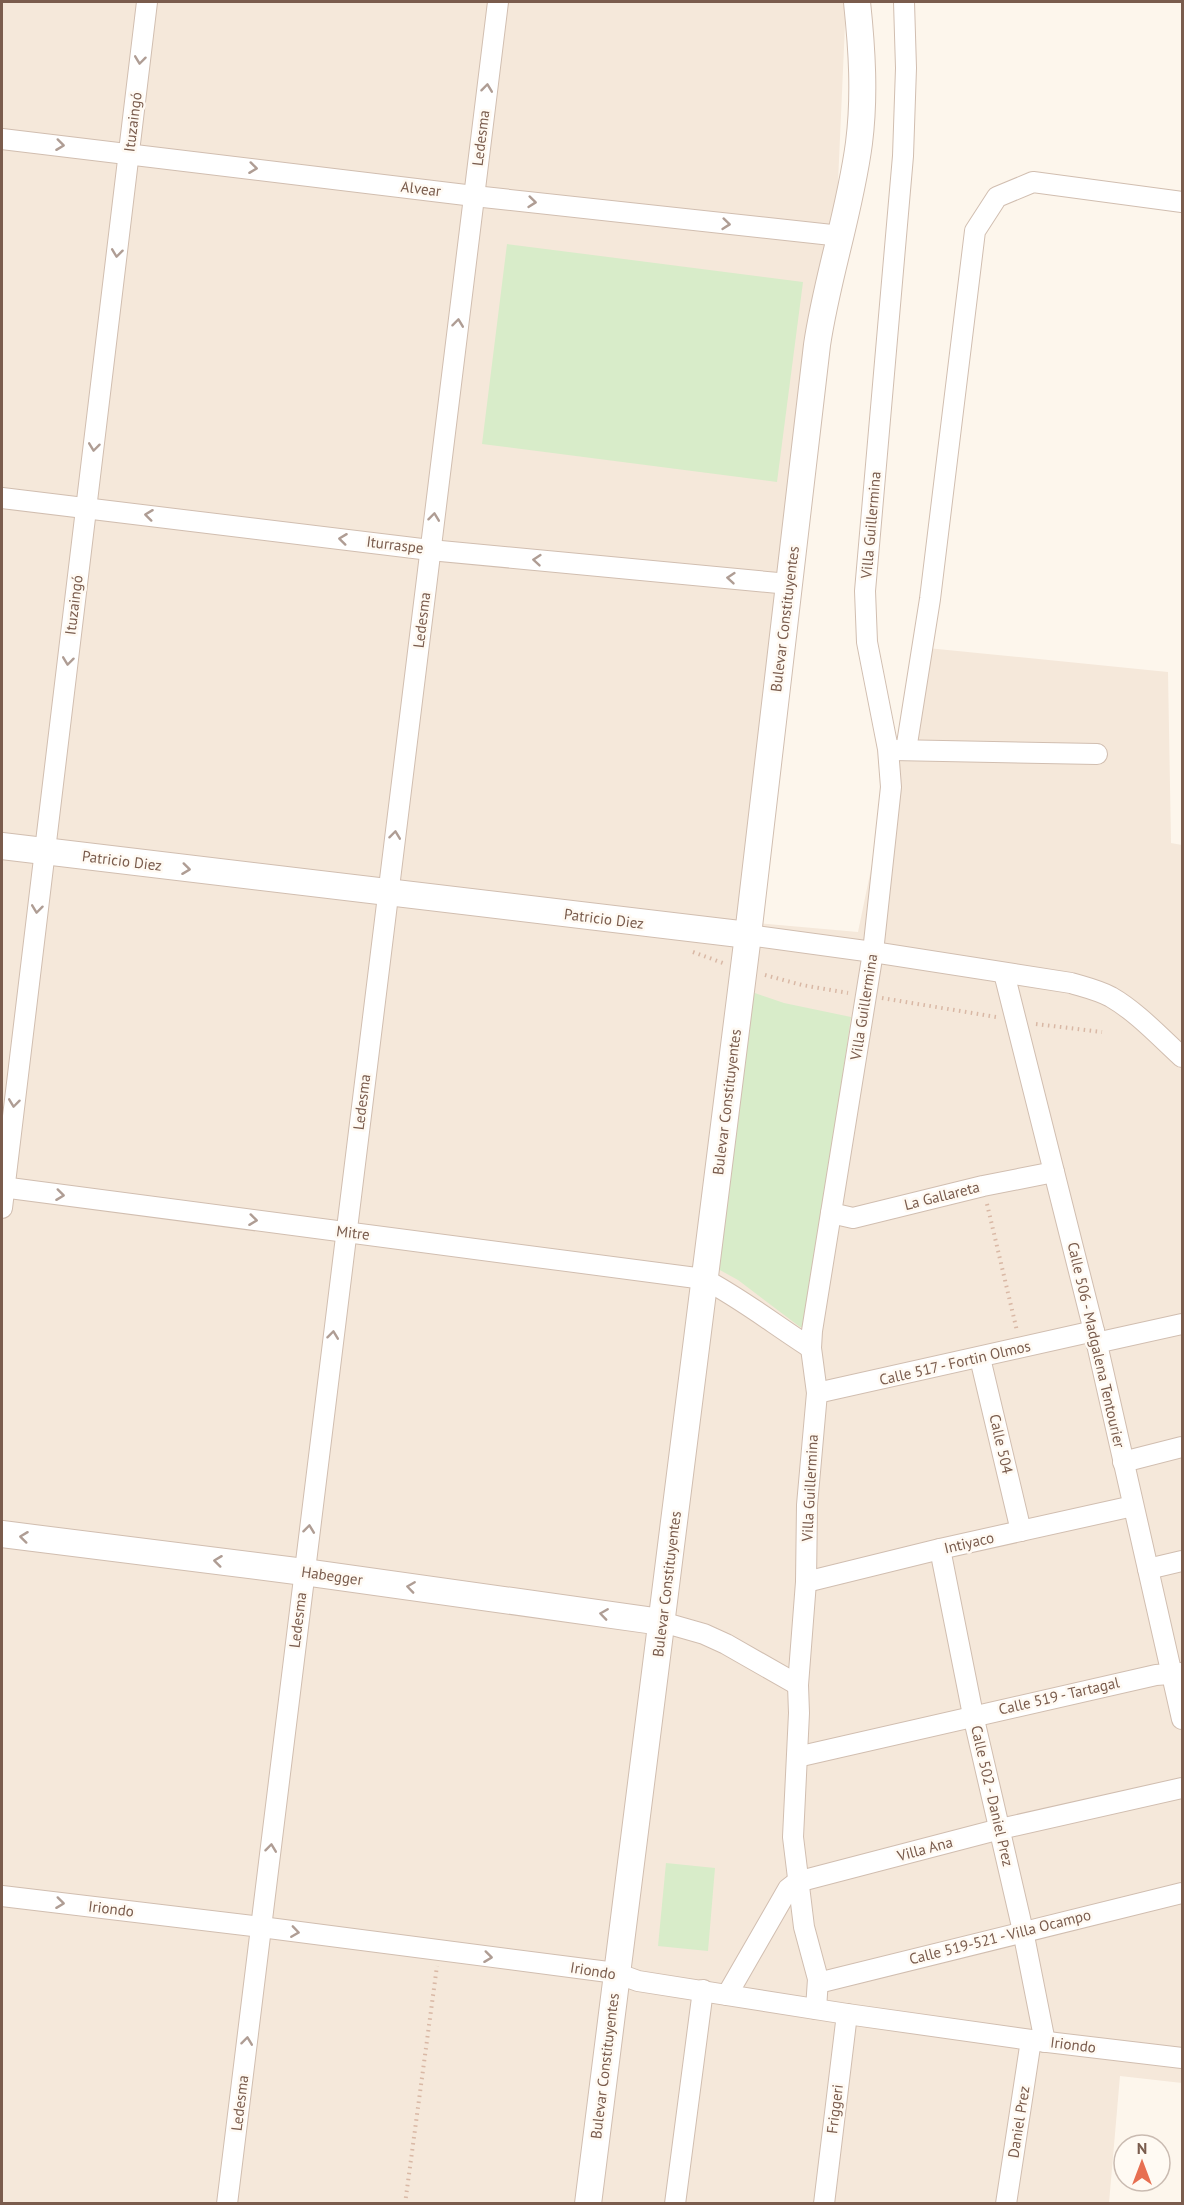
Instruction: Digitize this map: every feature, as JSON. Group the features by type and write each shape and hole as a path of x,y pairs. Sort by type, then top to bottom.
{"street":[{"name":"Ituzaingó","path":"2,1208 147,2"},
{"name":"Ledesma","path":"227,2204 498,2"},
{"name":"Bulevar Constituyentes","path":"588,2204 627,1977 662,1622 744,969 816,345 823,304 841,236 859,142 864,91 857,2"},
{"name":"Villa Guillermina","path":"816,2009 818,1983 804,1927 793,1837 799,1713 798,1685 806,1582 807,1505 816,1393 812,1331 873,952 897,750 867,642 865,591 903,156 906,68 904,2"},
{"name":"Alvear","path":"2,139 474,196 841,236"},
{"path":"1097,754 897,750 930,599 975,231 997,196 1033,182 1182,202"},
{"name":"Iturraspe","path":"2,498 430,550 789,584"},
{"name":"Patricio Diez","path":"2,846 748,935 1071,983 1110,997 1182,1057"},
{"name":"Calle 506 - Madgalena Tentourier","path":"1004,973 1095,1337 1148,1569 1177,1673 1182,1719"},
{"name":"La Gallareta","path":"831,1213 853,1218 983,1186 1054,1172"},
{"name":"Mitre","path":"3,1187 704,1279"},
{"path":"704,1279 739,1298 769,1321 812,1348"},
{"name":"Calle 517 - Fortin Olmos","path":"816,1393 1021,1348 1182,1323"},
{"name":"Calle 504","path":"980,1358 1021,1531"},
{"path":"1123,1462 1182,1448"},
{"name":"Intiyaco","path":"806,1582 940,1549 1133,1506"},
{"name":"Habegger","path":"2,1534 304,1572 662,1622"},
{"name":"Calle 502 - Daniel Prez","path":"940,1549 973,1716 1023,1931 1038,2041"},
{"path":"1148,1569 1182,1561"},
{"path":"662,1622 704,1634 726,1644 798,1685"},
{"name":"Calle 519 - Tartagal","path":"797,1756 1177,1673"},
{"name":"Villa Ana","path":"797,1882 1000,1829 1182,1788"},
{"path":"727,1995 788,1889 797,1882"},
{"name":"Calle 519-521 - Villa Ocampo","path":"818,1983 1182,1893"},
{"name":"Iriondo","path":"2,1896 440,1951 627,1977 847,2014 1038,2041 1182,2058"},
{"path":"675,2204 703,1990"},
{"name":"Friggeri","path":"824,2204 847,2014"},
{"name":"Daniel Prez","path":"1006,2204 1038,2041"}],"path":[{"path":"684,948 719,962 802,985 1102,1032"},
{"path":"983,1186 1021,1348"},
{"path":"405,2204 440,1951"}],"shaded area":[{"path":"2,2 846,2 836,228 745,922 858,932 917,647 1168,672 1171,843 1182,845 1182,2083 1120,2076 1115,2133 1112,2133 1109,2203 2,2204"}],"green space":[{"path":"507,244 803,282 777,482 482,444"},
{"path":"752,992 784,1003 851,1017 807,1327 800,1327 738,1280 718,1269"},
{"path":"666,1863 715,1868 708,1951 658,1946"}]}
